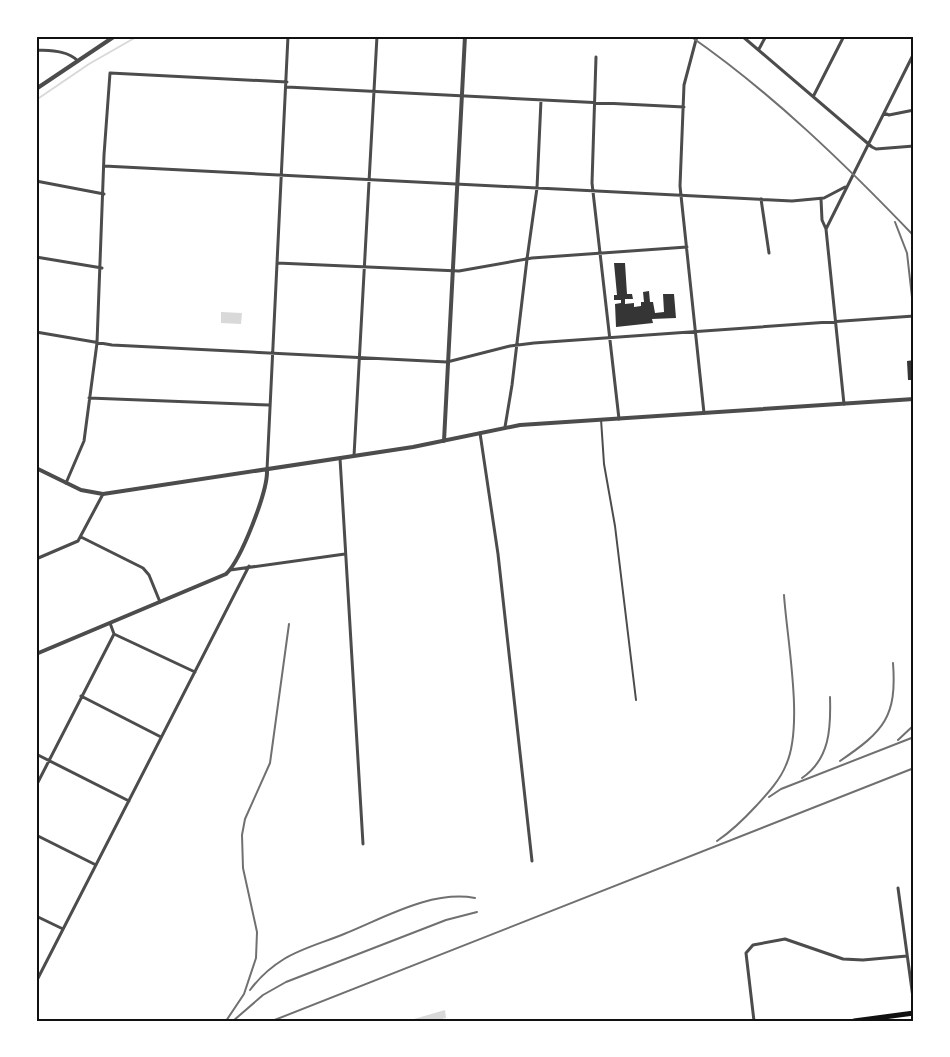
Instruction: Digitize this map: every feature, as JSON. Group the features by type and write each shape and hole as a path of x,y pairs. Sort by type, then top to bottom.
{"main road":[{"path":"854,1021 914,1015"}],"street":[{"path":"36,89 115,36"},
{"path":"230,570 262,498 267,482 269,405 274,352 276,263 287,87 288,36"},
{"path":"354,456 377,36"},
{"path":"444,441 465,36"},
{"path":"697,36 684,86 681,195 704,413"},
{"path":"742,36 814,95 869,144 876,148 914,146"},
{"path":"759,49 766,36"},
{"path":"814,95 844,36"},
{"path":"36,50 65,53 78,61"},
{"path":"826,229 845,187 869,144 914,54"},
{"path":"596,57 593,190 619,418"},
{"path":"66,483 84,441 97,343 102,268 104,166 110,73 287,82"},
{"path":"287,87 684,107"},
{"path":"505,427 518,345 537,188 541,100"},
{"path":"884,113 889,115 914,110"},
{"path":"104,166 810,201 835,194 845,187"},
{"path":"36,181 104,194"},
{"path":"761,199 769,253"},
{"path":"821,199 822,220 826,229 844,404"},
{"path":"276,263 452,271 527,259 687,247"},
{"path":"36,257 102,268"},
{"path":"36,332 97,343 447,362 518,345 914,316"},
{"path":"89,398 269,405"},
{"path":"36,468 88,493 103,494 444,441 505,427 914,399"},
{"path":"480,432 498,554 532,860"},
{"path":"340,458 363,844"},
{"path":"36,559 74,543 81,537 103,494"},
{"path":"81,537 143,568 149,575 160,602"},
{"path":"36,654 221,576 230,570 345,554"},
{"path":"36,982 249,566"},
{"path":"110,622 114,634 194,672"},
{"path":"36,786 114,634"},
{"path":"81,696 161,737"},
{"path":"36,754 129,801"},
{"path":"36,835 96,865"},
{"path":"898,888 914,1005"},
{"path":"36,916 63,929"},
{"path":"754,1021 746,953 753,945 784,939 843,959 863,960 907,956"},
{"path":"913,1021 914,1015"}],"lane":[{"path":"601,419 604,464 615,526 636,700"}],"shaded area":[{"path":"221,312 242,313 241,324 221,323"},
{"path":"445,1010 446,1018 433,1021 395,1021 414,1019"}],"building":[{"path":"614,263 625,263 627,294 632,294 633,299 625,299 625,304 634,303 634,307 641,306 641,302 644,302 643,292 649,291 650,302 653,302 655,313 664,312 663,294 674,294 676,318 652,319 653,323 616,327 615,304 621,303 621,300 614,300 614,295 617,295"},
{"path":"914,360 914,380 908,380 907,361"}],"waterway":[{"path":"36,100 89,64 138,36"}],"railway":[{"path":"690,36 779,105 861,182 914,236"},
{"path":"895,222 907,253 914,315"},
{"path":"717,841 743,819 773,786 786,765 791,748 794,728 793,682 784,595"},
{"path":"226,1021 244,994 256,958 257,932 243,868 242,835 245,819 270,763 289,624"},
{"path":"840,761 877,731 890,710 893,697 893,663"},
{"path":"802,778 818,762 827,742 830,720 830,697"},
{"path":"898,740 914,725"},
{"path":"769,797 781,789 914,737"},
{"path":"272,1021 914,768"},
{"path":"250,990 261,977 291,955 391,913 442,898 475,898"},
{"path":"233,1021 263,995 286,982 446,920 477,912"}]}
